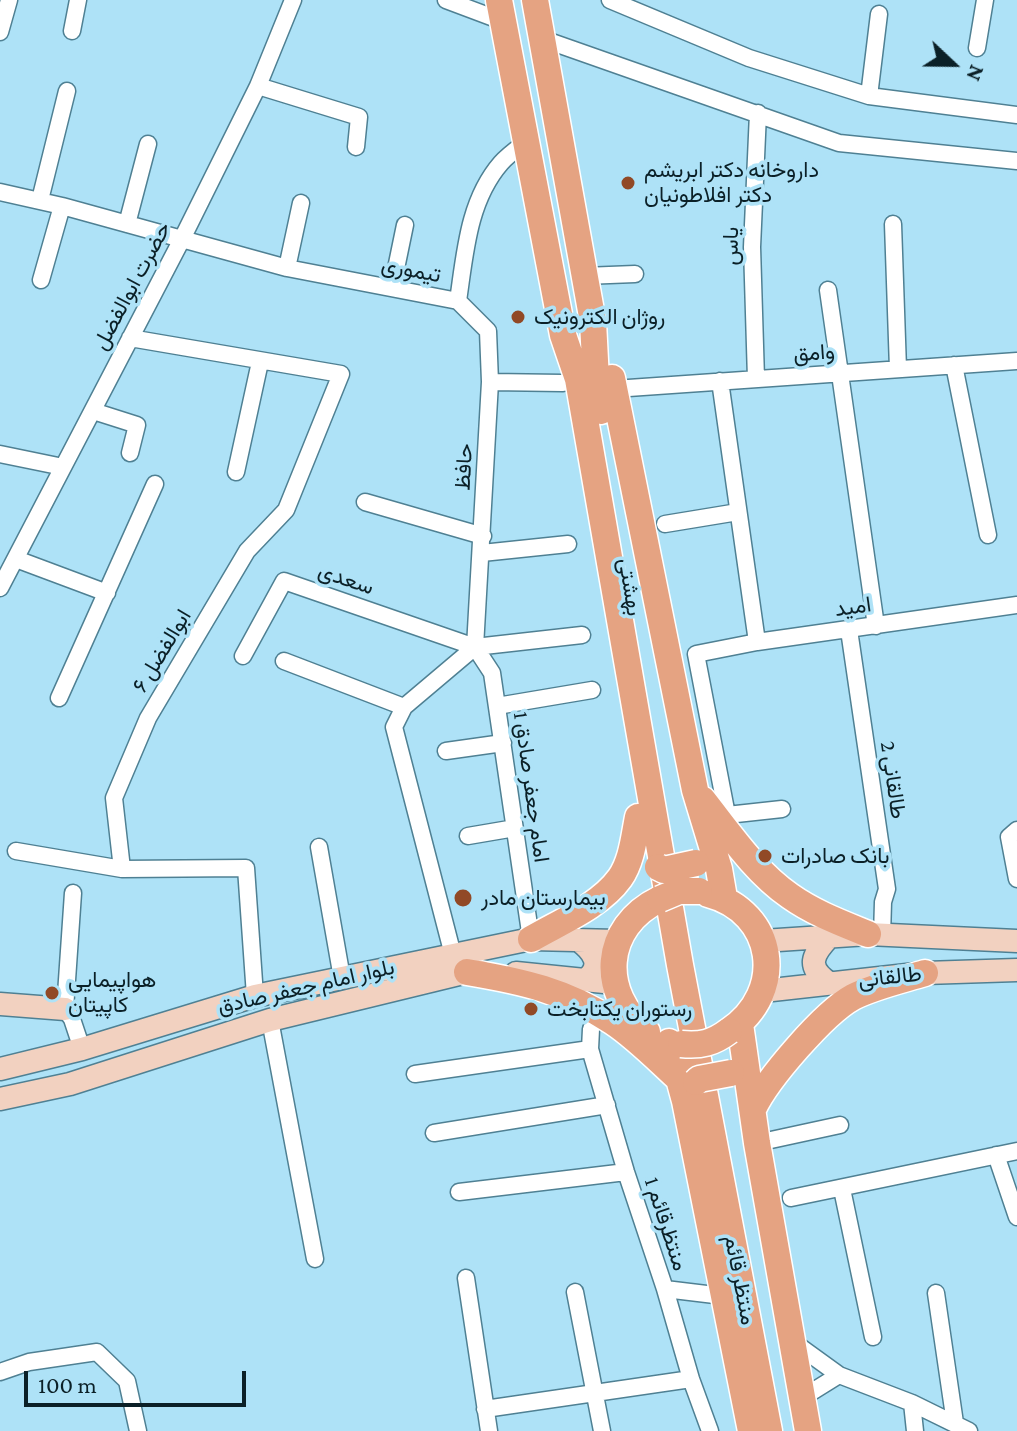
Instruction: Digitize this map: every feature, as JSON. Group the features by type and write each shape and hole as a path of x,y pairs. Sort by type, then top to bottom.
{"main road":[{"name":"بهشتی","path":"535,0 593,322 596,380 672,842 736,1172"},
{"name":"بهشتی","path":"500,10 563,335 578,379 711,1130"},
{"path":"593,322 609,363 695,790 719,869 711,894"},
{"path":"563,335 563,383 638,817 651,860 656,902"},
{"path":"695,790 751,860 788,895 826,917 875,935"},
{"path":"531,939 604,896 621,877 630,856 638,817"},
{"path":"651,860 664,870 696,863 709,849 708,833"},
{"path":"679,891 711,894 747,916 763,941 767,974 763,991 754,1009 715,1041 698,1045 675,1043 650,1034 633,1021 621,1003 614,983 613,962 618,941 632,919 656,902 679,891"},
{"name":"طالقانی","path":"763,941 875,935 1017,941"},
{"path":"829,937 816,951 814,966 819,976 829,983"},
{"name":"بلوار امام جعفر صادق","path":"0,1099 70,1084 531,939 618,941"},
{"path":"578,940 592,950 597,964 595,971 585,980"},
{"path":"460,963 574,999 615,1023 687,1087"},
{"name":"بلوار امام جعفر صادق","path":"0,1069 82,1049 255,996 342,978 460,963 508,972 614,983"},
{"name":"طالقانی","path":"763,991 925,973 1017,970"},
{"path":"752,1100 821,1022 853,997 925,973"},
{"path":"0,1004 65,1009"},
{"path":"734,1028 752,1100 803,1422"},
{"path":"675,1043 687,1087 723,1296 751,1431"},
{"path":"687,1087 699,1079 731,1073 743,1079 752,1100"},
{"name":"منتظر قائم","path":"711,1130 769,1431"},
{"name":"منتظر قائم","path":"736,1172 803,1422"}],"street":[{"path":"0,32 9,0"},
{"path":"72,31 78,0"},
{"name":"حضرت ابوالفضل","path":"0,588 181,241 258,86 293,0"},
{"path":"446,0 500,10"},
{"path":"610,0 637,4 749,58 869,96 1017,115"},
{"path":"977,48 985,0"},
{"path":"869,96 879,14"},
{"path":"543,39 839,143 1017,161"},
{"path":"258,86 359,117 356,147"},
{"path":"40,200 67,91"},
{"name":"یاس","path":"756,379 752,247 758,113"},
{"name":"تیموری","path":"0,192 40,200 287,268 458,301 467,241 477,204 501,163 526,142"},
{"path":"127,224 148,144"},
{"path":"287,268 301,203"},
{"path":"41,280 62,206"},
{"path":"893,224 898,369"},
{"path":"392,288 405,225"},
{"path":"584,276 635,274"},
{"path":"828,290 876,626"},
{"name":"حافظ","path":"458,301 488,331 490,382 475,647"},
{"path":"130,338 260,362 236,472"},
{"name":"وامق","path":"614,389 1017,361"},
{"name":"ابوالفضل ۶","path":"122,869 114,798 148,718 247,551 286,510 341,374 260,362"},
{"path":"954,365 988,535"},
{"path":"720,381 757,642"},
{"path":"490,382 563,383"},
{"path":"93,411 137,425 130,453"},
{"path":"0,454 63,467"},
{"path":"59,698 155,484"},
{"path":"365,502 482,544 568,544"},
{"path":"665,524 738,512"},
{"path":"16,559 107,593"},
{"name":"سعدی","path":"243,656 284,581 475,647"},
{"name":"امید","path":"782,809 727,815 696,654 757,642 1017,605"},
{"name":"طالقانی 2","path":"849,630 887,889 875,935"},
{"path":"460,963 394,727 404,707 475,647 582,635"},
{"name":"امام جعفر صادق 1","path":"475,647 492,673 531,939"},
{"path":"284,661 404,707"},
{"path":"497,706 592,690"},
{"path":"446,751 503,743"},
{"path":"468,836 515,828"},
{"path":"1017,830 1009,837 1009,845 1017,879"},
{"path":"319,847 342,978"},
{"path":"16,851 122,869 246,868 255,996"},
{"path":"73,893 65,1009 72,1019 82,1049"},
{"path":"270,1020 315,1259"},
{"name":"منتظرقائم 1","path":"591,1029 590,1049 626,1172 710,1431"},
{"path":"415,1074 590,1049"},
{"path":"434,1133 607,1105"},
{"path":"757,1143 840,1125"},
{"path":"791,1198 1017,1151"},
{"path":"996,1155 1017,1217"},
{"path":"459,1192 626,1172"},
{"path":"842,1189 873,1337"},
{"path":"466,1278 489,1431"},
{"path":"665,1289 723,1296"},
{"path":"575,1292 602,1431"},
{"path":"936,1293 962,1427"},
{"path":"792,1341 839,1375 912,1403 962,1427"},
{"path":"0,1372 29,1362 97,1352 127,1381 137,1427"},
{"path":"803,1422 839,1375"},
{"path":"485,1409 691,1379"},
{"path":"912,1403 915,1431"}],"place":[{"name":"داروخانه دکتر ابریشم دکتر افلاطونیان","path":"628,183"},
{"name":"روژان الکترونیک","path":"518,317"},
{"name":"بانک صادرات","path":"765,856"},
{"name":"بیمارستان مادر","path":"463,898"},
{"name":"هواپیمایی کاپیتان","path":"52,993"},
{"name":"رستوران یکتابخت","path":"531,1009"}]}
